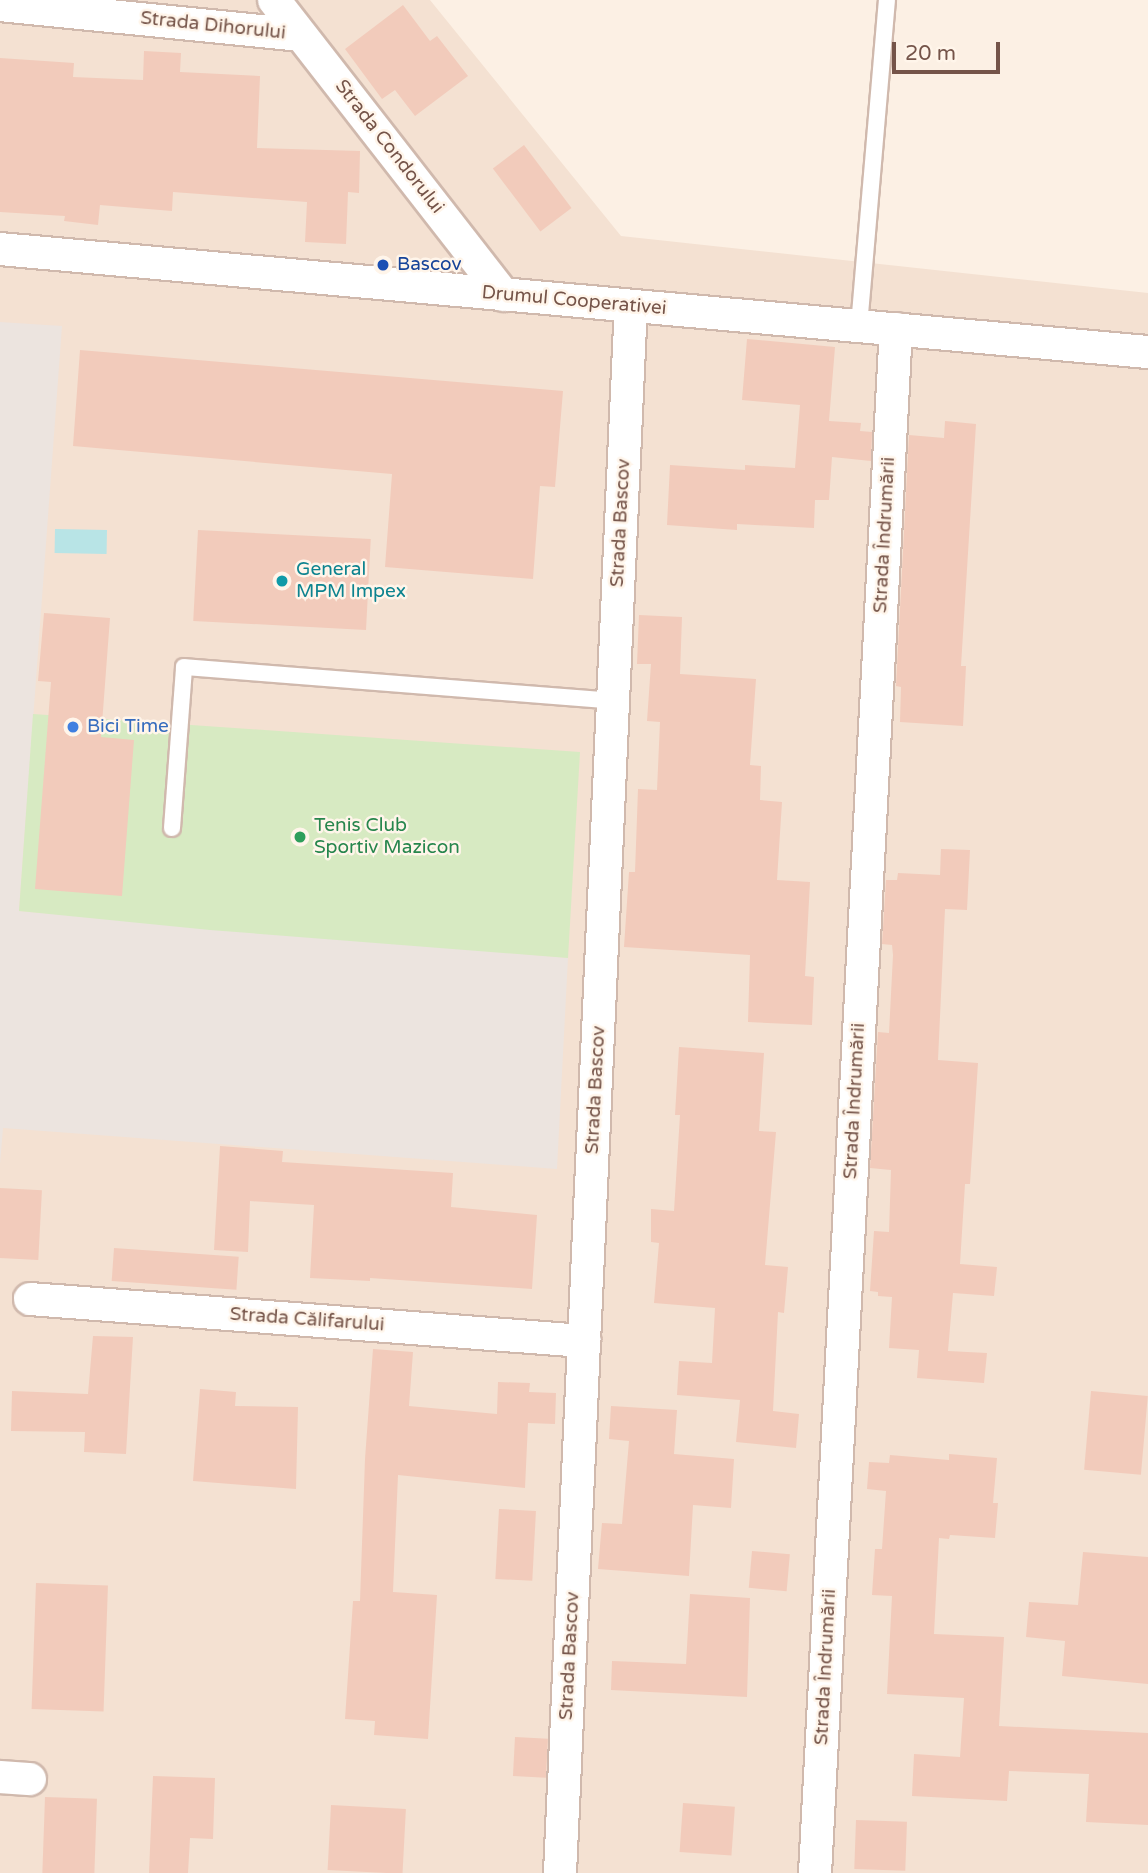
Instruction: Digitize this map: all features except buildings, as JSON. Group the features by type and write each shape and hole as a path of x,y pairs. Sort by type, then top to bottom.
{"street":[{"name":"Strada Condorului","path":"274,0 504,295"},
{"name":"Strada Dihorului","path":"0,5 300,35"},
{"name":"Drumul Cooperativei","path":"0,250 1148,352"},
{"name":"Strada Bascov","path":"561,1873 631,306"},
{"name":"Strada Îndrumării","path":"815,1873 896,330"},
{"name":"Strada Călifarului","path":"30,1300 584,1341"}],"lane":[{"path":"859,327 887,0"},
{"path":"172,828 184,667 613,701"}],"shaded area":[{"path":"0,0 430,0 621,236 1148,293 1148,1873 0,1873"},
{"path":"0,322 62,326 19,911 568,958 557,1169 3,1128 0,1164"}],"green space":[{"name":"Tenis Club Sportiv Mazicon","path":"33,714 580,752 568,958 210,930 19,911"}],"water":[{"path":"55,529 107,530 107,554 55,553"}],"place":[{"name":"Bascov","path":"383,265"},
{"name":"General MPM Impex","path":"282,581"},
{"name":"Bici Time","path":"73,727"},
{"name":"Tenis Club Sportiv Mazicon","path":"300,837"}]}
